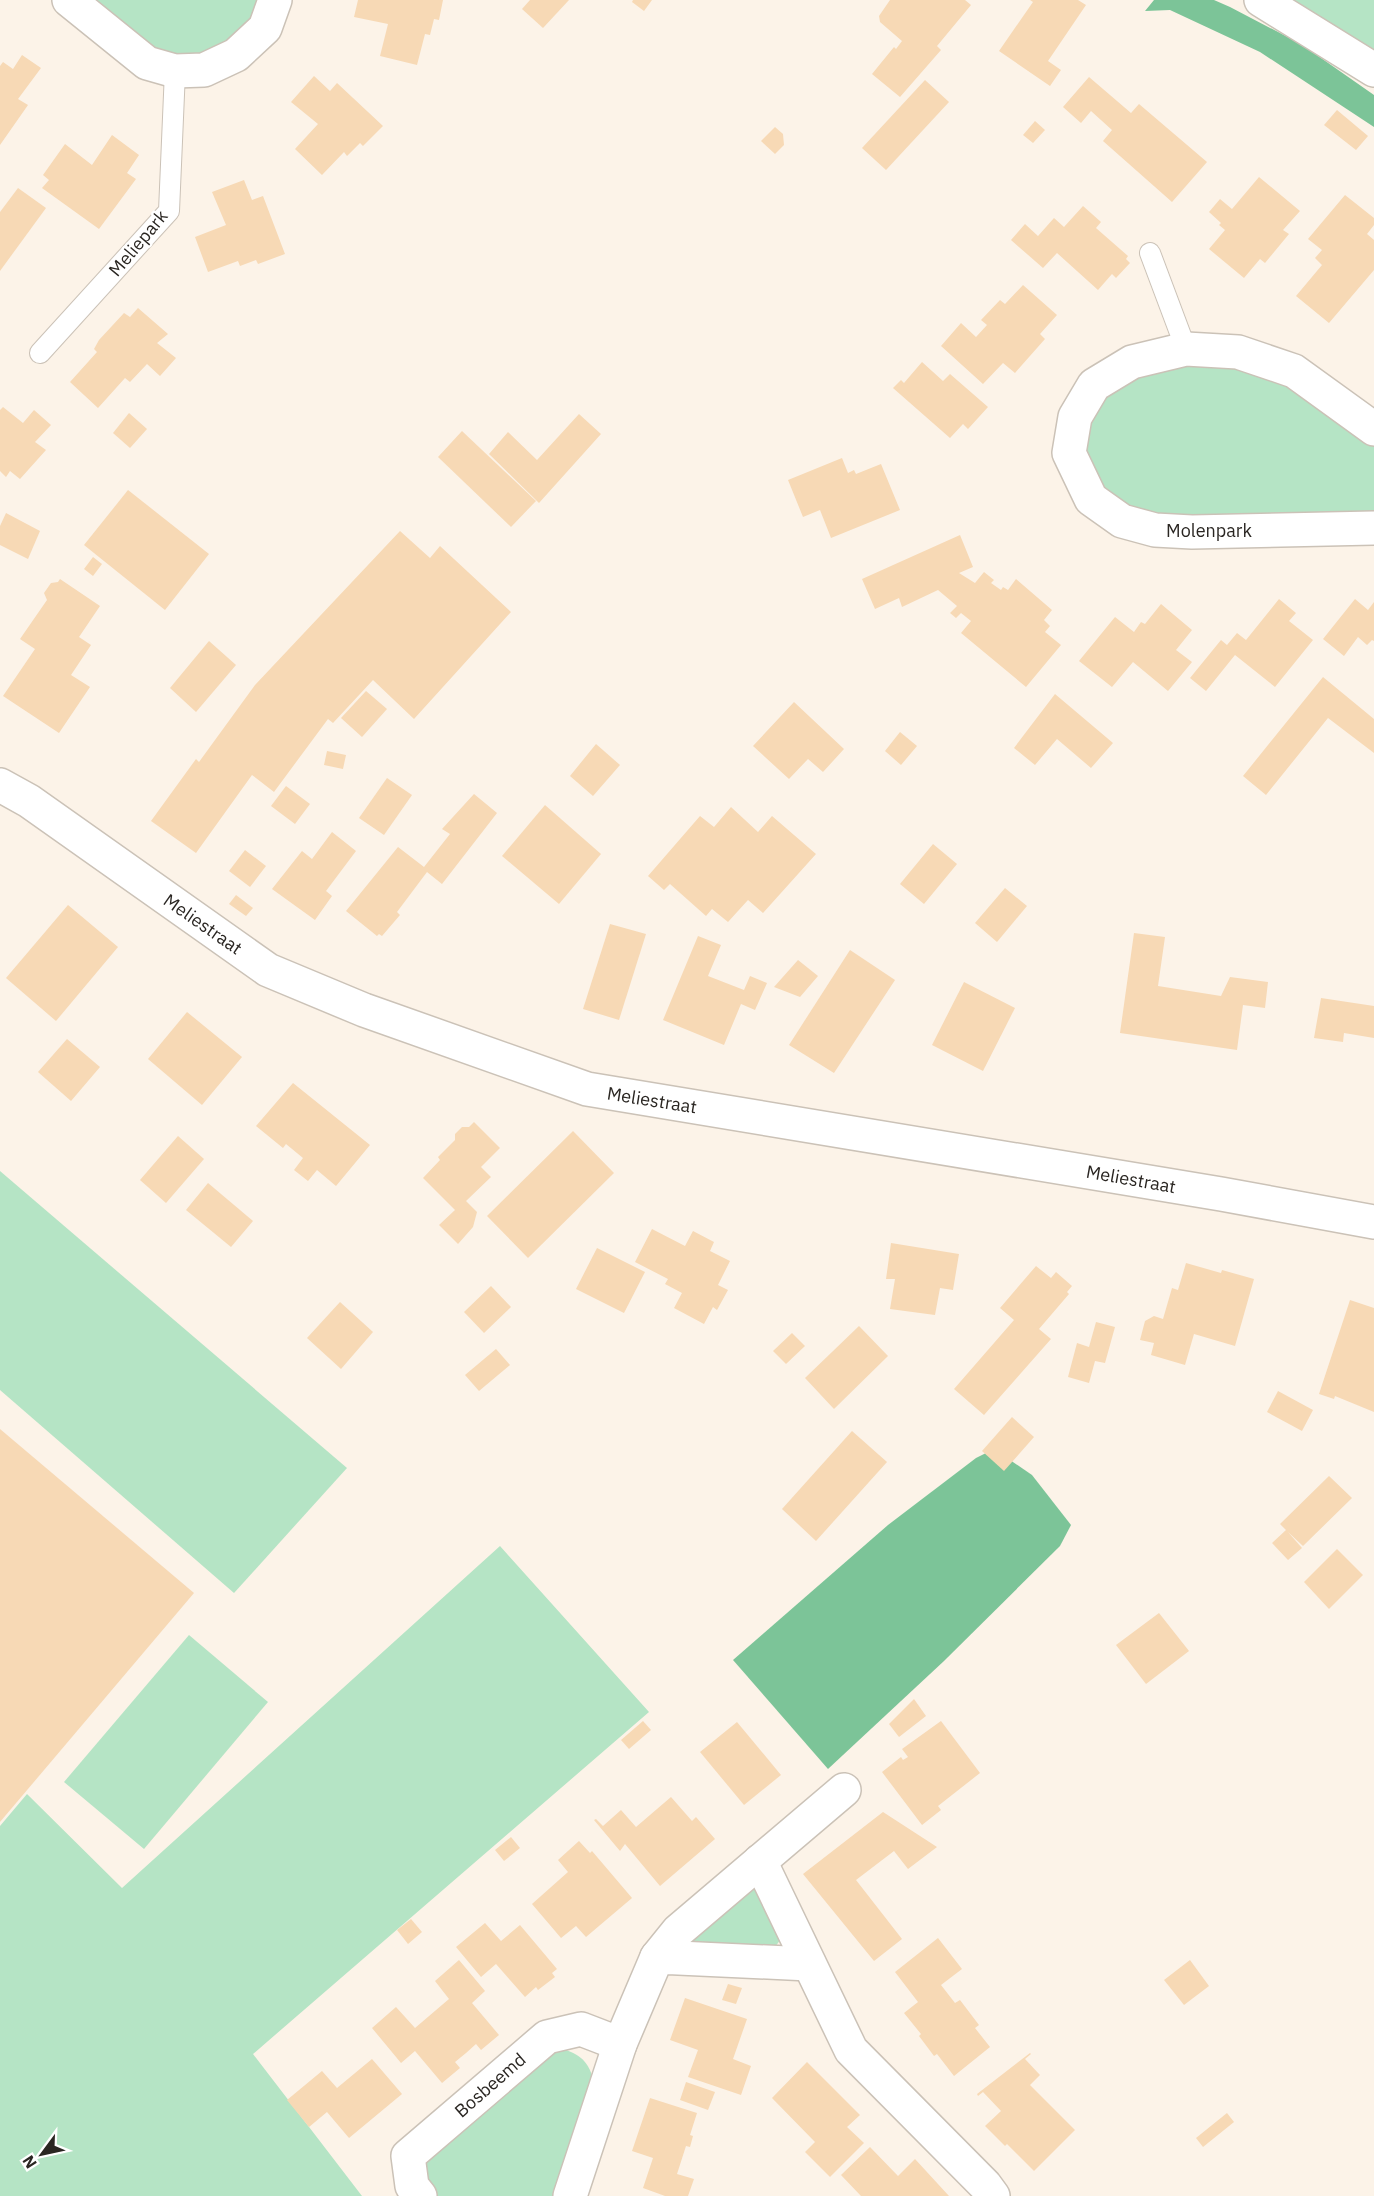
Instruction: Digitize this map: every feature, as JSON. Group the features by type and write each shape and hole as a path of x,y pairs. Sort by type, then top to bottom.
{"street":[{"path":"69,0 147,63 175,71 204,70 236,55 265,28 275,0"},
{"path":"1261,0 1374,70"},
{"name":"Molenpark","path":"1374,429 1294,371 1238,352 1186,350 1132,362 1094,385 1075,417 1069,453 1091,499 1122,521 1155,530 1192,532 1374,528"},
{"name":"Meliestraat","path":"0,785 29,801 268,970 364,1010 587,1089 1210,1192 1374,1222"},
{"path":"570,2196 620,2044 657,1958 678,1931 844,1790"},
{"path":"760,1861 851,2050 985,2185 993,2196"},
{"path":"657,1958 809,1964"},
{"name":"Bosbeemd","path":"420,2196 412,2186 408,2156 546,2037 581,2029 620,2044"}],"lane":[{"name":"Meliepark","path":"40,353 169,211 175,71"},
{"path":"1150,253 1186,350"}],"green space":[{"path":"88,0 261,0 255,24 201,58 156,53"},
{"path":"1154,0 1214,0 1301,44 1374,95 1374,127 1260,52 1170,10 1145,11"},
{"path":"1272,0 1374,0 1374,64"},
{"path":"1238,352 1374,429 1374,528 1192,532 1091,499 1075,417 1094,385"},
{"path":"0,1171 347,1468 234,1593 0,1390"},
{"path":"994,1449 1032,1475 1071,1525 1060,1546 944,1661 828,1769 733,1660 888,1525 976,1458"},
{"path":"500,1546 649,1712 253,2054 362,2196 0,2196 0,1826 27,1794 122,1888"},
{"path":"189,1635 268,1702 144,1849 64,1782"},
{"path":"752,1888 759,1888 781,1939 775,1947 693,1944 692,1939"},
{"path":"557,2047 581,2058 588,2066 593,2079 557,2196 430,2196 421,2166"}],"building":[{"path":"358,0 443,0 439,20 434,19 430,35 425,34 417,65 380,56 388,24 354,17"},
{"path":"530,0 569,0 543,28 522,9"},
{"path":"633,0 652,0 644,11 632,2"},
{"path":"890,0 965,0 971,5 937,46 941,50 900,97 872,74 894,47 896,49 902,41 880,22 879,16"},
{"path":"1030,0 1078,0 1086,5 1048,61 1061,70 1050,86 999,51 1033,2"},
{"path":"22,55 41,68 18,99 28,105 0,145 0,66 3,62 13,69"},
{"path":"314,76 330,91 337,83 383,126 363,146 360,143 347,156 344,152 322,175 295,149 318,124 291,102"},
{"path":"1089,77 1131,113 1139,104 1207,162 1172,202 1103,141 1112,130 1091,111 1081,123 1063,107"},
{"path":"925,80 949,102 886,170 862,148"},
{"path":"1337,110 1368,136 1356,150 1324,125"},
{"path":"1035,121 1045,130 1033,143 1023,135"},
{"path":"775,127 783,134 784,145 775,154 761,141"},
{"path":"112,135 139,155 127,173 136,179 99,229 42,188 49,180 43,175 65,144 92,165"},
{"path":"1259,177 1300,211 1283,230 1289,234 1265,263 1260,259 1244,278 1209,249 1225,230 1209,212 1220,199 1232,209"},
{"path":"244,180 252,200 263,196 285,254 258,264 256,260 240,266 238,261 208,272 195,237 226,225 212,192"},
{"path":"18,188 46,208 0,271 0,212"},
{"path":"1345,195 1374,218 1374,225 1367,234 1374,240 1374,270 1329,323 1296,296 1322,265 1315,258 1322,250 1308,239"},
{"path":"1083,206 1101,222 1096,228 1128,256 1126,259 1130,263 1116,278 1112,274 1098,290 1057,253 1043,268 1011,240 1025,224 1038,236 1054,218 1064,227"},
{"path":"1023,285 1057,315 1040,334 1045,339 1015,373 1003,363 983,384 941,346 961,323 976,337 987,325 981,320 1000,300 1005,304"},
{"path":"138,308 168,334 157,343 176,358 160,376 147,364 130,382 125,378 98,408 70,382 97,352 94,349 99,340 124,313 130,317"},
{"path":"922,362 943,381 950,374 988,407 968,429 963,424 950,438 893,388 901,380 904,383"},
{"path":"3,407 23,423 34,410 51,425 35,442 46,450 20,479 10,471 6,477 0,471 0,410"},
{"path":"129,413 147,429 130,448 113,433"},
{"path":"579,414 601,434 539,503 489,454 508,432 537,460"},
{"path":"462,431 536,501 511,527 438,457"},
{"path":"842,458 848,473 854,470 856,474 881,464 900,510 831,538 820,510 803,517 788,480"},
{"path":"128,490 209,554 165,610 84,545"},
{"path":"6,513 40,531 28,559 0,545 0,526"},
{"path":"400,531 430,558 440,546 511,612 414,719 373,680 333,723 328,719 274,792 252,775 196,853 151,821 196,759 199,762 255,685"},
{"path":"960,535 973,567 959,573 975,583 984,572 994,580 991,583 1001,590 1003,587 1008,590 1016,579 1052,610 1044,620 1050,626 1045,632 1061,645 1026,687 961,633 971,621 961,613 956,618 950,613 957,606 938,590 902,607 899,598 875,609 862,579"},
{"path":"93,557 102,564 93,576 84,569"},
{"path":"60,579 100,606 79,637 91,645 71,675 90,687 59,733 3,696 35,649 20,639 47,600 44,593 51,583 58,582"},
{"path":"1279,599 1296,613 1289,621 1313,640 1275,687 1235,655 1206,691 1190,678 1221,640 1227,645 1237,633 1246,640"},
{"path":"1355,599 1368,610 1374,602 1374,641 1372,640 1367,645 1358,637 1344,656 1323,639"},
{"path":"1161,604 1192,630 1176,650 1192,662 1168,691 1133,662 1112,687 1079,661 1115,617 1134,632 1141,622 1145,624"},
{"path":"209,641 236,665 196,712 170,688"},
{"path":"1323,677 1374,719 1374,753 1328,718 1266,795 1243,776"},
{"path":"366,691 387,709 362,737 341,718"},
{"path":"1055,694 1113,743 1091,768 1057,739 1035,765 1014,748"},
{"path":"794,702 844,749 823,772 808,759 789,779 753,746"},
{"path":"900,732 917,746 901,765 885,751"},
{"path":"596,744 620,765 593,796 570,776"},
{"path":"327,751 346,755 343,769 324,765"},
{"path":"387,778 412,795 384,835 359,818"},
{"path":"286,786 310,804 295,824 271,806"},
{"path":"474,794 497,813 442,884 427,872 397,912 400,915 382,936 379,934 377,936 346,911 398,847 424,867 450,834 442,829"},
{"path":"545,805 601,854 559,904 502,856"},
{"path":"731,807 758,832 772,816 816,854 763,913 748,900 728,922 712,909 706,916 670,884 664,890 648,876 700,816 714,827"},
{"path":"332,832 356,851 326,891 332,896 315,920 272,889 302,851 312,859"},
{"path":"933,844 957,864 924,904 900,884"},
{"path":"245,850 266,866 250,887 229,871"},
{"path":"1005,888 1027,906 997,942 975,923"},
{"path":"236,895 253,908 246,916 229,904"},
{"path":"68,905 118,947 56,1021 6,978"},
{"path":"610,924 646,934 619,1020 583,1009"},
{"path":"1134,933 1165,937 1158,986 1221,996 1230,977 1268,982 1265,1008 1243,1005 1237,1050 1120,1033"},
{"path":"698,936 721,945 708,976 744,990 750,976 767,983 755,1010 741,1004 724,1045 663,1020"},
{"path":"850,950 895,980 834,1073 789,1045"},
{"path":"798,960 818,976 800,997 774,987"},
{"path":"964,982 1015,1008 983,1071 932,1045"},
{"path":"1321,998 1374,1006 1374,1038 1344,1033 1343,1042 1314,1038"},
{"path":"187,1012 242,1057 202,1105 148,1059"},
{"path":"67,1039 100,1067 71,1101 38,1072"},
{"path":"293,1083 370,1145 336,1186 317,1170 308,1181 294,1170 303,1158 286,1144 283,1148 256,1126"},
{"path":"474,1122 500,1148 481,1167 491,1177 466,1201 477,1212 473,1227 458,1244 439,1225 455,1210 423,1178 440,1160 438,1157 455,1140 455,1134 462,1127 469,1127"},
{"path":"573,1131 614,1173 528,1258 487,1216"},
{"path":"178,1136 204,1159 166,1203 140,1180"},
{"path":"208,1183 253,1221 231,1247 186,1210"},
{"path":"652,1229 685,1246 693,1231 714,1242 710,1251 730,1261 718,1285 728,1290 717,1310 713,1307 704,1324 674,1308 682,1293 665,1284 668,1279 635,1262"},
{"path":"891,1243 959,1254 953,1290 940,1288 935,1315 890,1309 895,1279 886,1279"},
{"path":"597,1248 645,1272 624,1313 576,1289"},
{"path":"1186,1263 1254,1279 1235,1346 1194,1334 1185,1365 1151,1355 1154,1343 1140,1340 1145,1321 1154,1316 1163,1319 1172,1288 1178,1290"},
{"path":"1036,1266 1051,1278 1056,1272 1072,1286 1067,1292 1069,1294 1039,1329 1051,1339 984,1415 954,1389 1014,1320 1000,1308"},
{"path":"491,1286 511,1307 484,1333 464,1312"},
{"path":"1350,1300 1374,1308 1374,1412 1335,1396 1334,1399 1319,1394"},
{"path":"340,1302 373,1332 341,1369 307,1338"},
{"path":"1096,1322 1115,1327 1105,1363 1095,1361 1089,1383 1068,1377 1077,1343 1089,1347"},
{"path":"859,1326 888,1356 834,1409 805,1378"},
{"path":"792,1333 805,1346 786,1364 773,1351"},
{"path":"496,1349 510,1365 479,1391 465,1375"},
{"path":"1278,1391 1313,1410 1302,1431 1267,1412"},
{"path":"1012,1417 1034,1437 1004,1471 982,1451"},
{"path":"0,1429 194,1593 0,1822"},
{"path":"852,1431 887,1462 816,1541 782,1509"},
{"path":"1329,1476 1352,1498 1303,1546 1288,1532 1302,1548 1288,1560 1272,1543 1286,1530 1280,1524"},
{"path":"1337,1549 1363,1575 1329,1609 1304,1582"},
{"path":"1159,1613 1189,1651 1146,1684 1116,1645"},
{"path":"914,1699 926,1716 899,1737 889,1724"},
{"path":"643,1721 651,1730 629,1749 621,1740"},
{"path":"941,1721 980,1773 938,1806 941,1810 922,1825 882,1772 901,1757 903,1760 908,1757 902,1749"},
{"path":"737,1722 781,1775 744,1805 700,1752"},
{"path":"671,1797 692,1821 696,1817 715,1839 660,1886 625,1844 620,1851 594,1820 596,1819 603,1826 621,1810 636,1827"},
{"path":"883,1812 937,1847 908,1869 894,1851 856,1880 902,1939 874,1961 803,1874"},
{"path":"511,1837 520,1848 504,1861 495,1850"},
{"path":"579,1841 590,1853 592,1851 632,1898 586,1937 576,1926 561,1938 532,1904 568,1872 558,1860"},
{"path":"411,1919 422,1932 408,1944 397,1930"},
{"path":"485,1923 501,1941 520,1925 557,1969 552,1973 555,1977 538,1990 536,1987 525,1997 496,1964 481,1977 456,1947"},
{"path":"938,1938 962,1969 941,1985 955,2003 960,2000 979,2025 975,2028 990,2047 954,2076 937,2054 934,2056 919,2036 921,2034 904,2013 918,2002 895,1972"},
{"path":"459,1960 485,1991 472,2003 499,2035 481,2050 476,2044 455,2062 460,2068 442,2083 415,2051 401,2063 372,2028 396,2007 415,2028 449,1999 435,1981"},
{"path":"1190,1960 1209,1986 1184,2005 1164,1980"},
{"path":"728,1984 742,1988 736,2004 722,2000"},
{"path":"685,1998 747,2019 733,2059 751,2066 741,2095 688,2077 698,2050 670,2040"},
{"path":"1030,2053 1025,2059 1040,2075 1030,2085 1075,2130 1034,2171 985,2126 1001,2111 983,2092 978,2096 977,2094"},
{"path":"372,2059 402,2094 349,2138 327,2112 309,2127 287,2100 322,2071 337,2088"},
{"path":"807,2062 860,2115 847,2127 864,2143 830,2177 805,2152 815,2142 772,2098"},
{"path":"686,2082 715,2092 708,2110 680,2100"},
{"path":"650,2098 697,2113 690,2135 693,2136 690,2147 686,2146 677,2174 694,2179 688,2196 665,2196 643,2188 653,2158 632,2151"},
{"path":"1227,2113 1234,2122 1203,2147 1196,2138"},
{"path":"870,2147 898,2176 915,2159 949,2196 861,2196 841,2175"}]}
